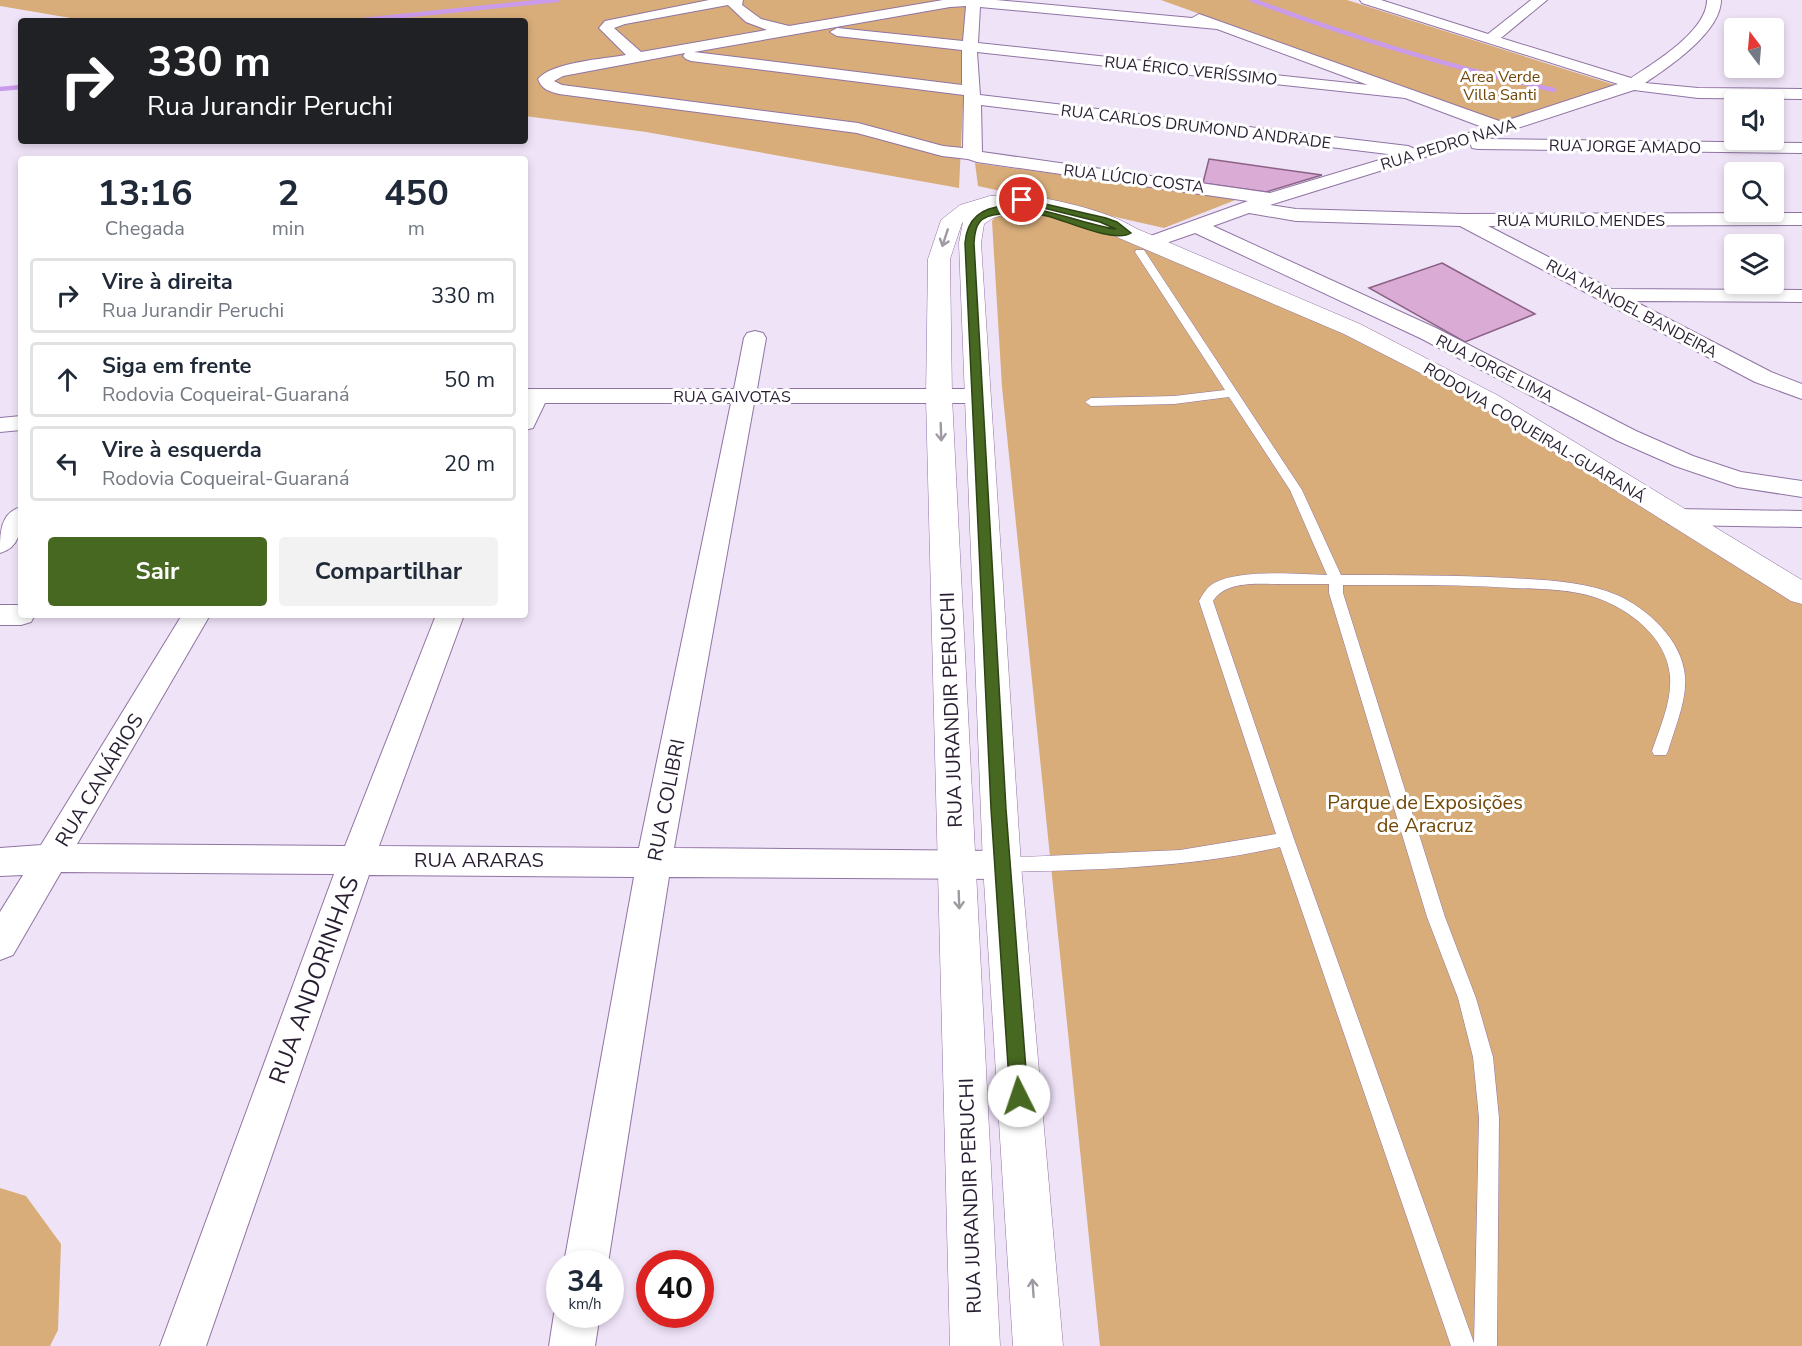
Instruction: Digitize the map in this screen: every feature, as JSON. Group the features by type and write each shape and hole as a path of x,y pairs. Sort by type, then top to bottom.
{"street":[{"path":"801,28 765,26 744,17 735,6 734,0 622,20 606,28 638,57 950,3 973,1 1217,25"},
{"path":"1367,0 1388,2 1489,40 1632,85 1690,93 1802,94"},
{"path":"1489,40 1540,0"},
{"name":"RUA PEDRO NAVA","path":"1139,243 1272,198 1502,128 1632,85 1677,54 1702,27 1713,8 1714,0"},
{"path":"972,154 973,1"},
{"path":"1162,4 1502,128"},
{"name":"RUA ÉRICO VERÍSSIMO","path":"801,28 1409,94"},
{"name":"RUA CARLOS DRUMOND ANDRADE","path":"662,53 1418,152"},
{"name":"RUA LÚCIO COSTA","path":"638,57 558,72 546,79 548,85 559,89 858,128 942,151 972,154 985,159 1272,198"},
{"name":"RUA JORGE AMADO","path":"1449,143 1802,148"},
{"name":"RUA MURILO MENDES","path":"1272,198 1361,217"},
{"name":"RUA JURANDIR PERUCHI","path":"975,1346 939,397 939,259 952,220 957,215 978,205 1016,200 1052,206 1084,219"},
{"name":"RUA MURILO MENDES","path":"1246,207 1296,215 1463,220 1802,219"},
{"name":"RUA JURANDIR PERUCHI","path":"1038,1346 1002,865 970,243 974,221 986,213 1013,209 1084,219"},
{"name":"RODOVIA COQUEIRAL-GUARANÁ","path":"1084,219 1110,232 1352,329 1439,373 1490,401 1676,518 1801,593"},
{"name":"RUA MANOEL BANDEIRA","path":"1463,220 1763,377 1802,392"},
{"name":"RUA JORGE LIMA","path":"1194,225 1428,333 1627,436 1684,461 1737,479 1802,489"},
{"path":"1608,295 1802,296"},
{"name":"RUA COLIBRI","path":"588,1250 654,861 755,338"},
{"name":"RUA GAIVOTAS","path":"531,396 978,396"},
{"path":"0,425 18,423"},
{"path":"1676,518 1802,519"},
{"path":"0,544 18,519"},
{"path":"0,615 18,615"},
{"name":"RUA CANÁRIOS","path":"0,944 194,618"},
{"name":"RUA ANDORINHAS","path":"183,1346 357,860 449,618"},
{"name":"RUA ARARAS","path":"0,862 52,858 1002,865"},
{"path":"572,1346 575,1328"}],"lane":[{"path":"1139,243 1232,393 1296,490 1336,580 1339,604 1436,917 1467,998 1483,1057 1489,1118 1485,1346"},
{"path":"1091,402 1174,400 1232,393"},
{"path":"1463,1346 1286,839 1206,601 1214,590 1231,583 1310,579 1464,579 1566,586 1625,605 1647,622 1666,646 1677,668 1676,702 1660,751"},
{"path":"1002,865 1190,857 1244,850 1286,839"}],"green space":[{"path":"0,0 968,0 959,188 646,132 528,116 528,18 70,18 0,6"},
{"name":"Area Verde Villa Santi","path":"1161,0 1347,0 1615,85 1500,122"},
{"path":"975,163 1238,199 1164,228 978,186"},
{"name":"Parque de Exposições de Aracruz","path":"1031,207 1049,210 1140,240 1415,361 1802,602 1802,1346 1100,1346 1002,387 992,221 995,216 1004,211"},
{"path":"0,1188 26,1196 61,1244 58,1330 50,1346 0,1346"}],"building":[{"path":"1209,159 1322,175 1266,192 1203,183"},
{"path":"1442,263 1535,314 1465,342 1369,288"}],"waterway":[{"path":"382,18 557,0"},
{"path":"1252,0 1402,51 1554,90"},
{"path":"0,89 18,87"}],"route":[{"path":"1019,1096 999,809 971,227 978,217 986,213 1013,209 1047,213 1101,230 1127,233 1103,220 1022,200"}]}
